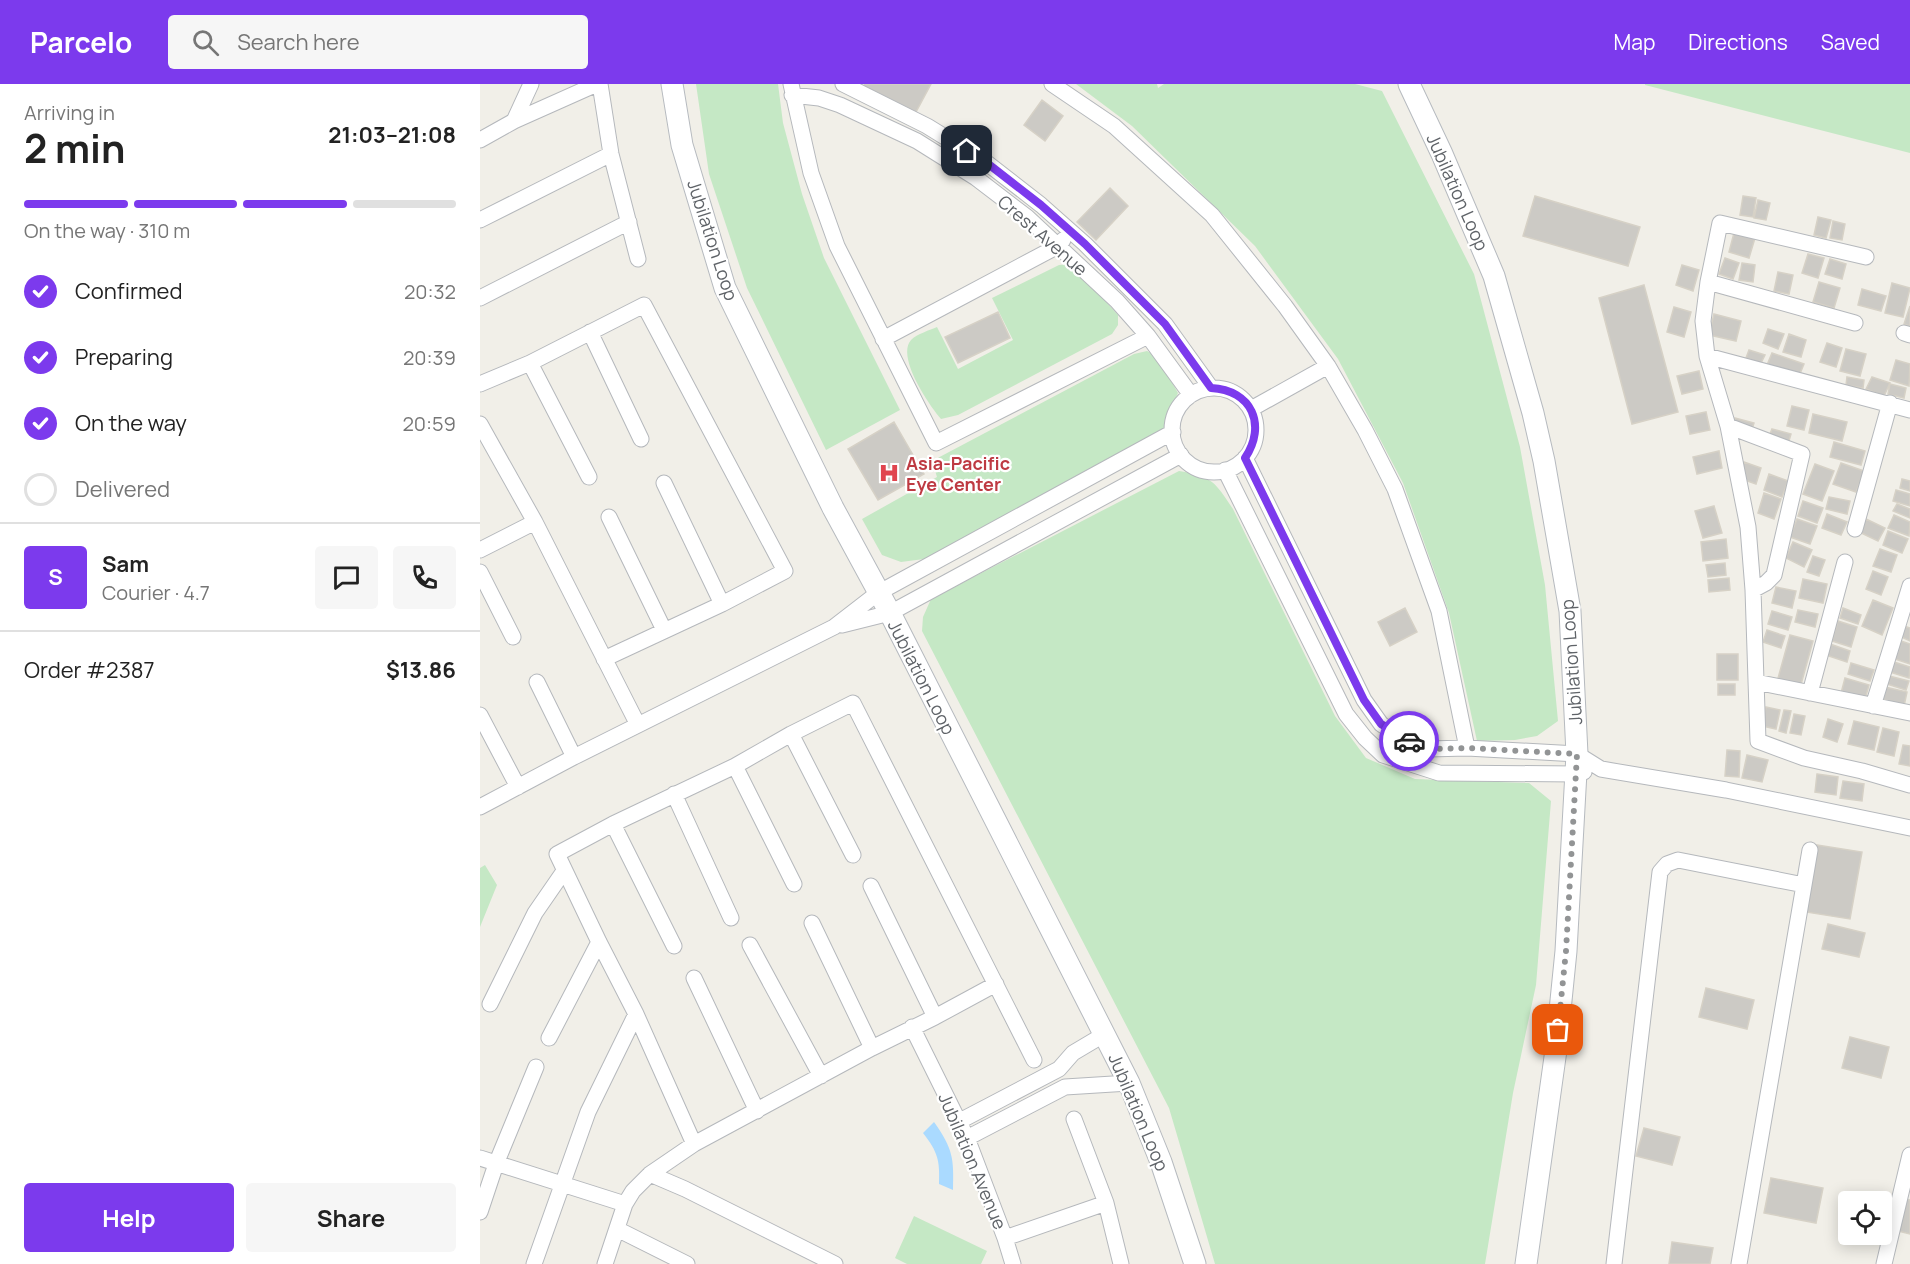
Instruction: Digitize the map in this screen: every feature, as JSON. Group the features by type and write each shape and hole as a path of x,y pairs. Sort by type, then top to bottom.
{"main road":[{"name":"Jubilation Loop","path":"672,84 682,145 725,288 833,508 890,613 1129,1083 1161,1162 1195,1264"},
{"name":"Jubilation Loop","path":"1409,84 1442,154 1494,276 1533,413 1570,611 1576,764 1566,951 1557,1039 1526,1264"}],"street":[{"path":"514,121 531,84"},
{"path":"480,140 514,121 598,84 611,154 638,259"},
{"name":"Crest Avenue","path":"843,84 927,126 987,163 1071,231 1165,324 1211,388"},
{"path":"1052,84 1114,126 1212,215 1285,306 1328,366 1365,430 1395,489 1438,611 1467,748"},
{"path":"792,90 811,173 837,246 936,443 1148,336"},
{"name":"Crest Avenue","path":"792,90 840,105 917,141 976,178 1027,217 1118,301 1148,336 1191,395"},
{"path":"480,220 611,154"},
{"path":"480,298 629,222"},
{"path":"1866,257 1720,223 1702,321 1707,356 1728,426 1748,527 1754,590 1758,741 1804,758 1910,785"},
{"path":"883,339 1058,246 1071,231"},
{"path":"1708,282 1855,323"},
{"path":"480,384 530,363 644,305 785,571 722,604 604,659"},
{"path":"590,332 641,439"},
{"path":"1707,356 1910,410"},
{"path":"530,363 589,477"},
{"path":"1251,409 1328,366"},
{"path":"1211,388 1234,393 1244,400 1256,421 1256,434 1252,447 1245,458 1225,470 1201,470 1181,455 1175,444 1174,417 1181,405 1191,395 1211,388"},
{"path":"1855,528 1890,403"},
{"path":"480,424 535,522 638,725"},
{"path":"1728,426 1802,454 1774,575 1766,584 1754,590"},
{"path":"480,807 574,757 834,627 878,593 1173,432"},
{"path":"834,627 890,613 1181,455"},
{"path":"1245,458 1364,700 1381,724 1400,737 1428,749 1467,748 1576,764 1726,790 1910,828"},
{"path":"1225,470 1346,714 1365,738 1383,755 1439,773 1576,764"},
{"path":"664,483 722,604"},
{"path":"609,517 664,630"},
{"path":"480,550 535,522"},
{"path":"1810,693 1845,562"},
{"path":"480,572 513,637"},
{"path":"1873,706 1910,586"},
{"path":"537,682 574,757"},
{"path":"1756,682 1910,713"},
{"path":"694,1144 636,1014 598,942 557,854 613,824 735,766 791,734 853,703 1035,1060"},
{"path":"480,715 518,787"},
{"path":"791,734 853,855"},
{"path":"735,766 794,884"},
{"path":"674,794 731,918"},
{"path":"613,824 674,946"},
{"path":"1739,1264 1810,850"},
{"path":"1614,1264 1660,872 1667,864 1678,860 1804,885"},
{"path":"490,1004 535,913 564,871"},
{"path":"871,886 935,1017"},
{"path":"812,923 872,1048"},
{"path":"549,1038 598,942"},
{"path":"750,945 821,1076"},
{"path":"694,978 757,1111"},
{"path":"605,1264 625,1204 633,1191 650,1174 694,1144 996,984"},
{"path":"534,1264 588,1112 636,1014"},
{"name":"Jubilation Avenue","path":"912,1028 967,1138 1013,1264"},
{"path":"958,1122 1059,1069 1073,1053 1105,1034"},
{"path":"480,1212 496,1164 537,1067"},
{"path":"1059,1069 1065,1087"},
{"path":"967,1138 1065,1087 1129,1083"},
{"path":"1074,1119 1106,1203 1121,1264"},
{"path":"1884,1264 1910,1155"},
{"path":"480,1158 625,1204"},
{"path":"650,1174 686,1189 835,1264"},
{"path":"1005,1238 1106,1203"},
{"path":"617,1229 687,1264"}],"green space":[{"path":"696,84 778,84 783,123 802,194 824,258 900,410 826,450 747,288 709,174"},
{"path":"1076,84 1157,84 1158,88 1164,84 1355,84 1382,91 1474,274 1520,447 1545,585 1558,721 1537,736 1515,740 1477,741 1449,613 1403,483 1338,359 1255,246 1132,126"},
{"path":"1645,84 1910,84 1910,153 1645,85"},
{"path":"1072,264 1118,315 1118,325 1112,334 958,415 941,419 922,392 911,369 907,348 911,340 937,327 958,369 1013,340 992,298 1059,265"},
{"path":"1147,351 1157,356 1178,393 1169,413 1167,430 1162,435 924,559 901,562 882,555 862,519 937,477 932,461 1134,354"},
{"path":"1179,471 1206,478 1212,482 1233,509 1335,716 1366,758 1415,779 1529,783 1551,801 1536,985 1513,1093 1485,1264 1215,1264 1169,1108 922,631 923,617 931,599"},
{"path":"485,865 497,885 480,927 480,868"},
{"path":"914,1216 987,1251 981,1264 907,1264 895,1258"}],"water":[{"path":"934,1122 951,1154 953,1190 939,1184 937,1157 923,1133"}],"building":[{"path":"865,84 931,84 916,112 864,86"},
{"path":"1042,100 1063,116 1045,141 1024,125"},
{"path":"1110,188 1128,206 1096,240 1077,222"},
{"path":"1535,196 1640,227 1628,266 1523,236"},
{"path":"1743,196 1756,198 1753,217 1740,215"},
{"path":"1758,200 1770,203 1766,220 1754,218"},
{"path":"1818,217 1831,220 1826,238 1814,235"},
{"path":"1833,221 1845,224 1842,240 1830,238"},
{"path":"1734,233 1755,238 1749,258 1729,252"},
{"path":"1808,254 1824,258 1818,278 1802,273"},
{"path":"1725,258 1739,263 1733,279 1719,274"},
{"path":"1830,259 1846,264 1842,279 1825,274"},
{"path":"1742,263 1755,265 1753,282 1739,280"},
{"path":"1682,265 1699,270 1693,291 1676,285"},
{"path":"1778,272 1793,275 1789,294 1774,291"},
{"path":"1819,282 1840,288 1834,308 1813,302"},
{"path":"1892,283 1910,288 1903,317 1885,313"},
{"path":"1644,285 1678,412 1632,424 1599,298"},
{"path":"1862,289 1886,296 1881,311 1858,305"},
{"path":"1910,306 1910,326 1904,324"},
{"path":"1674,307 1691,312 1684,337 1667,332"},
{"path":"998,312 1010,338 958,363 945,337"},
{"path":"1714,314 1741,321 1736,341 1709,335"},
{"path":"1768,329 1784,334 1778,349 1763,343"},
{"path":"1789,334 1806,340 1801,357 1783,352"},
{"path":"1827,343 1842,348 1836,367 1820,362"},
{"path":"1846,349 1866,354 1860,376 1840,371"},
{"path":"1749,350 1765,355 1761,363 1746,358"},
{"path":"1772,353 1804,364 1799,376 1767,365"},
{"path":"1896,360 1910,364 1909,386 1890,380"},
{"path":"1699,371 1703,389 1682,394 1677,376"},
{"path":"1847,377 1864,380 1863,388 1846,385"},
{"path":"1872,377 1890,383 1884,396 1866,389"},
{"path":"1890,384 1906,388 1904,398 1888,394"},
{"path":"1792,406 1809,410 1804,430 1787,426"},
{"path":"1706,412 1710,430 1690,434 1686,416"},
{"path":"1813,414 1847,422 1842,441 1809,433"},
{"path":"1735,418 1754,423 1751,432 1732,427"},
{"path":"894,422 924,474 878,500 848,449"},
{"path":"1772,429 1791,434 1788,444 1768,439"},
{"path":"1834,442 1865,451 1861,465 1830,457"},
{"path":"1719,451 1722,468 1697,474 1693,457"},
{"path":"1744,462 1761,468 1756,484 1739,478"},
{"path":"1841,463 1864,471 1856,492 1833,484"},
{"path":"1815,464 1834,471 1822,501 1803,494"},
{"path":"1769,474 1788,481 1782,497 1764,490"},
{"path":"1902,479 1910,481 1910,491 1900,488"},
{"path":"1896,490 1910,494 1910,506 1893,501"},
{"path":"1764,493 1781,499 1774,519 1758,513"},
{"path":"1829,497 1850,501 1847,514 1826,509"},
{"path":"1803,501 1823,508 1817,523 1798,516"},
{"path":"1897,504 1910,509 1910,518 1893,511"},
{"path":"1714,506 1722,533 1703,538 1695,511"},
{"path":"1827,514 1847,522 1841,535 1822,528"},
{"path":"1894,515 1910,522 1909,536 1888,528"},
{"path":"1797,519 1817,526 1810,544 1790,537"},
{"path":"1866,519 1885,528 1878,541 1859,532"},
{"path":"1888,531 1908,539 1902,553 1883,545"},
{"path":"1726,539 1728,558 1703,561 1701,542"},
{"path":"1793,542 1812,550 1804,567 1786,558"},
{"path":"1880,549 1897,555 1891,572 1873,566"},
{"path":"1813,556 1825,560 1819,576 1807,572"},
{"path":"1725,563 1726,575 1708,577 1706,565"},
{"path":"1873,571 1888,577 1881,595 1866,589"},
{"path":"1729,578 1730,590 1709,592 1708,580"},
{"path":"1803,579 1827,584 1823,603 1799,598"},
{"path":"1776,587 1796,591 1792,608 1772,603"},
{"path":"1873,600 1893,608 1882,635 1862,626"},
{"path":"1405,608 1417,632 1390,646 1378,622"},
{"path":"1843,608 1861,615 1858,624 1840,618"},
{"path":"1798,610 1818,614 1815,627 1795,622"},
{"path":"1772,611 1792,617 1788,630 1768,624"},
{"path":"1838,621 1857,627 1851,647 1832,641"},
{"path":"1904,626 1910,628 1910,641 1899,636"},
{"path":"1767,630 1785,636 1781,648 1763,642"},
{"path":"1790,635 1813,641 1800,688 1777,682"},
{"path":"1901,641 1910,644 1910,664 1895,659"},
{"path":"1830,644 1850,651 1847,662 1826,655"},
{"path":"1717,654 1738,654 1738,680 1717,680"},
{"path":"1894,662 1910,667 1909,678 1890,672"},
{"path":"1851,663 1874,670 1870,681 1848,674"},
{"path":"1889,676 1909,681 1906,690 1887,684"},
{"path":"1845,678 1869,685 1864,703 1840,697"},
{"path":"1718,684 1735,684 1735,695 1718,695"},
{"path":"1885,687 1907,692 1904,706 1882,701"},
{"path":"1766,707 1780,710 1776,729 1762,726"},
{"path":"1784,710 1791,711 1786,733 1779,731"},
{"path":"1794,714 1805,716 1801,735 1790,733"},
{"path":"1828,719 1843,724 1837,742 1823,737"},
{"path":"1854,721 1879,727 1874,750 1848,744"},
{"path":"1883,728 1899,732 1894,756 1877,752"},
{"path":"1903,745 1910,746 1910,766 1899,764"},
{"path":"1727,750 1740,751 1739,777 1725,776"},
{"path":"1747,755 1768,760 1762,782 1742,778"},
{"path":"1817,774 1838,777 1836,795 1815,792"},
{"path":"1843,781 1864,784 1862,801 1840,798"},
{"path":"1817,845 1862,852 1850,919 1806,912"},
{"path":"1828,924 1865,933 1859,957 1822,949"},
{"path":"1706,988 1754,1000 1747,1029 1699,1017"},
{"path":"1850,1037 1889,1047 1881,1078 1842,1068"},
{"path":"1644,1128 1680,1137 1672,1165 1636,1156"},
{"path":"1771,1178 1823,1188 1816,1223 1764,1213"},
{"path":"1905,1199 1910,1200 1910,1234 1898,1231"},
{"path":"1672,1242 1713,1248 1710,1264 1669,1264"}],"way so far":[{"path":"1409,741 1428,749 1467,748 1577,754 1566,951 1558,1030"}],"place":[{"name":"Asia-Pacific Eye Center","path":"889,473"}],"route":[{"path":"967,151 987,163 1041,205 1085,244 1165,324 1211,388 1234,393 1251,409 1256,421 1256,434 1245,458 1364,700 1381,724 1409,741"}]}
